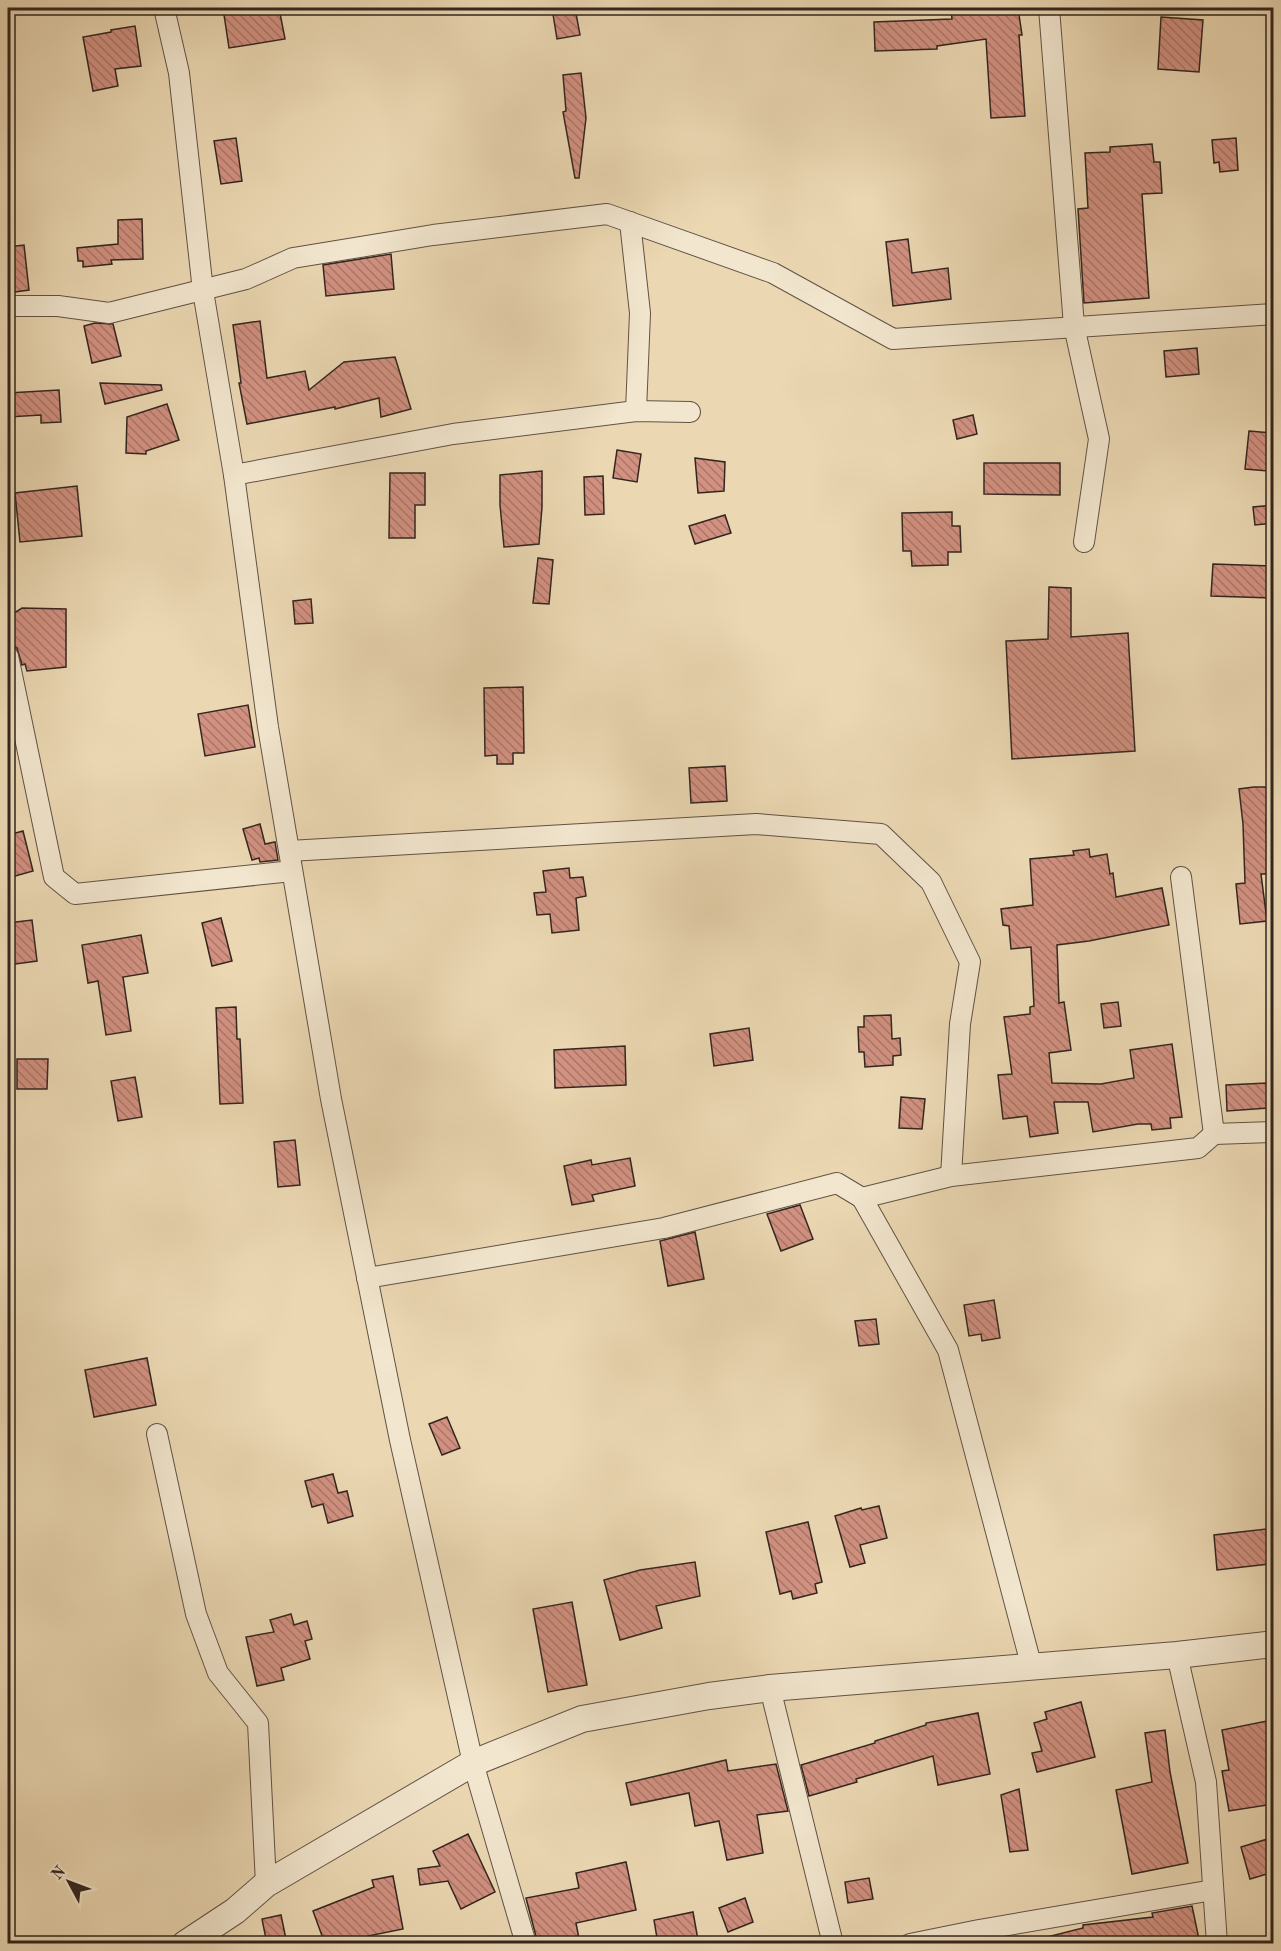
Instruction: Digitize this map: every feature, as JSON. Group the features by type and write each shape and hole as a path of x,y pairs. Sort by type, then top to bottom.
{"street":[{"path":"164,8 179,73 203,291 234,475 268,727 331,1099 400,1440 473,1763 526,1944"},
{"path":"1049,8 1074,326 1099,439 1084,542"},
{"path":"8,306 58,306 109,313 246,279 293,258 433,235 607,214 773,273 893,339 1274,314"},
{"path":"630,222 640,313 636,411"},
{"path":"234,475 453,434 636,411 690,412"},
{"path":"8,656 54,877 75,894 292,871"},
{"path":"289,851 756,824 881,834 931,882 970,962 960,1024 951,1176"},
{"path":"1181,877 1214,1134"},
{"path":"862,1198 951,1176 1198,1148 1214,1134 1274,1132"},
{"path":"367,1278 664,1228 837,1183 862,1198 948,1350 1032,1668"},
{"path":"157,1434 196,1614 218,1673 258,1723 266,1884"},
{"path":"189,1943 235,1911 266,1884 473,1763 582,1719 710,1696 770,1688 1032,1668 1274,1644"},
{"path":"1177,1655 1206,1782 1217,1944"},
{"path":"770,1688 833,1944"},
{"path":"910,1944 1213,1890"}],"building":[{"path":"223,8 279,8 285,39 229,48"},
{"path":"552,8 575,8 580,35 557,39"},
{"path":"1018,8 1022,35 1019,35 1025,116 991,118 986,39 937,46 937,49 875,51 874,22 952,19 951,10"},
{"path":"1161,17 1203,20 1199,72 1158,69"},
{"path":"135,26 141,66 115,69 118,86 93,91 83,37"},
{"path":"581,73 586,118 579,178 575,178 563,112 566,111 563,75"},
{"path":"236,138 242,181 221,184 214,141"},
{"path":"1236,138 1238,170 1220,172 1219,162 1214,163 1212,140"},
{"path":"1152,144 1154,162 1160,162 1162,193 1142,194 1149,298 1084,303 1078,209 1088,208 1085,153 1110,152 1110,147"},
{"path":"142,219 143,259 111,260 112,264 83,267 83,261 78,261 77,248 118,244 118,220"},
{"path":"908,239 912,273 948,268 951,299 893,306 886,242"},
{"path":"24,245 29,290 8,293 8,247"},
{"path":"391,254 394,289 326,296 323,265"},
{"path":"260,321 267,378 305,371 309,390 344,362 395,357 411,409 381,417 379,398 335,409 335,407 247,424 239,383 241,383 233,325"},
{"path":"95,323 113,324 121,356 92,363 84,326"},
{"path":"1197,348 1199,374 1166,377 1164,351"},
{"path":"100,383 161,385 162,390 105,404"},
{"path":"59,390 61,422 41,423 41,415 8,417 8,393"},
{"path":"167,404 179,440 146,451 146,454 126,453 127,417"},
{"path":"973,415 977,434 957,439 953,420"},
{"path":"1249,431 1272,433 1268,471 1245,469"},
{"path":"617,450 641,454 637,482 613,478"},
{"path":"695,458 725,462 724,491 698,493"},
{"path":"984,463 1060,463 1060,495 984,494"},
{"path":"542,471 539,544 504,547 500,475"},
{"path":"390,473 425,473 425,505 415,505 415,538 389,538"},
{"path":"603,476 604,514 585,515 584,477"},
{"path":"77,486 82,536 20,542 15,493"},
{"path":"1274,505 1274,523 1255,525 1253,507"},
{"path":"952,512 952,526 960,526 961,552 948,552 948,565 912,566 911,551 903,551 902,513"},
{"path":"725,515 731,533 695,544 689,526"},
{"path":"538,558 553,560 549,604 533,603"},
{"path":"1213,564 1274,566 1274,598 1211,596"},
{"path":"1049,587 1071,588 1071,637 1128,633 1135,751 1012,759 1006,641 1048,639"},
{"path":"311,599 313,623 295,624 293,601"},
{"path":"22,608 66,609 66,667 27,671 25,664 22,665 17,648 8,644 8,617"},
{"path":"523,687 524,753 513,753 513,764 497,764 497,755 485,756 484,688"},
{"path":"248,705 255,747 205,756 198,714"},
{"path":"725,766 727,801 691,803 689,768"},
{"path":"1274,787 1274,819 1266,820 1268,874 1261,874 1267,921 1240,924 1236,884 1245,883 1239,789"},
{"path":"260,824 265,844 275,842 278,860 260,862 259,858 252,860 243,829"},
{"path":"23,831 33,871 8,878 8,835"},
{"path":"1089,849 1090,857 1107,854 1110,874 1113,873 1116,897 1162,888 1169,925 1057,945 1059,1003 1064,1002 1071,1050 1049,1053 1052,1083 1101,1084 1134,1078 1130,1050 1172,1044 1182,1117 1170,1118 1171,1128 1152,1130 1151,1124 1138,1124 1093,1132 1088,1102 1054,1102 1058,1133 1030,1137 1027,1116 1003,1119 998,1075 1012,1074 1004,1017 1030,1014 1030,1007 1034,1006 1031,947 1011,949 1009,926 1003,925 1001,909 1033,905 1030,859 1074,855 1073,851"},
{"path":"569,868 570,878 583,877 586,896 576,898 579,930 552,933 550,914 537,915 534,893 546,892 543,871"},
{"path":"221,918 232,961 212,966 202,923"},
{"path":"32,920 37,961 8,965 8,923"},
{"path":"141,935 148,973 123,977 131,1031 106,1035 98,981 88,983 82,945"},
{"path":"1118,1002 1121,1026 1104,1028 1101,1004"},
{"path":"236,1007 243,1103 220,1104 216,1008"},
{"path":"891,1015 892,1039 900,1038 901,1055 893,1056 893,1065 865,1067 864,1052 859,1052 858,1027 864,1027 864,1016"},
{"path":"749,1028 753,1060 714,1066 710,1034"},
{"path":"625,1046 626,1085 555,1088 554,1050"},
{"path":"17,1059 48,1059 47,1089 17,1089"},
{"path":"135,1077 142,1117 118,1121 111,1081"},
{"path":"1267,1083 1268,1108 1227,1111 1226,1085"},
{"path":"901,1097 925,1099 922,1129 899,1128"},
{"path":"295,1140 300,1185 278,1187 274,1142"},
{"path":"630,1158 635,1186 592,1195 594,1201 572,1205 564,1166 591,1160 592,1165"},
{"path":"800,1205 813,1239 781,1251 767,1214"},
{"path":"695,1232 704,1279 668,1286 660,1241"},
{"path":"994,1300 1000,1338 982,1341 981,1334 969,1336 964,1305"},
{"path":"876,1319 879,1344 859,1346 855,1321"},
{"path":"147,1358 156,1405 94,1417 85,1370"},
{"path":"447,1417 460,1448 442,1455 429,1424"},
{"path":"333,1474 338,1493 347,1491 353,1516 328,1523 323,1504 312,1507 305,1481"},
{"path":"879,1506 887,1538 860,1545 865,1563 850,1567 835,1516 861,1508 862,1510"},
{"path":"808,1522 822,1582 815,1584 817,1593 793,1599 791,1591 780,1594 766,1532"},
{"path":"1266,1529 1269,1564 1217,1570 1214,1535"},
{"path":"695,1562 700,1596 656,1606 662,1628 620,1640 604,1580 640,1570"},
{"path":"572,1602 587,1685 548,1692 533,1609"},
{"path":"291,1614 294,1625 307,1621 312,1639 305,1641 310,1659 281,1668 284,1680 257,1686 246,1637 274,1632 270,1620"},
{"path":"1081,1702 1095,1757 1037,1772 1032,1753 1042,1751 1034,1723 1047,1719 1045,1712"},
{"path":"978,1713 990,1774 938,1785 933,1756 809,1796 801,1765 875,1743 875,1741 926,1725 926,1723"},
{"path":"1272,1720 1274,1804 1229,1811 1222,1771 1229,1770 1222,1730"},
{"path":"1165,1730 1170,1772 1188,1863 1132,1874 1116,1790 1152,1782 1145,1733"},
{"path":"726,1760 728,1771 776,1764 788,1811 757,1815 763,1853 727,1860 719,1821 695,1826 689,1793 631,1805 626,1783"},
{"path":"1019,1789 1028,1850 1010,1852 1001,1795"},
{"path":"468,1834 495,1892 461,1909 448,1881 420,1885 418,1869 440,1866 433,1851"},
{"path":"1274,1837 1274,1872 1250,1879 1241,1847"},
{"path":"626,1862 636,1910 576,1923 580,1944 538,1944 526,1898 579,1888 576,1873"},
{"path":"393,1876 403,1929 368,1936 371,1944 325,1944 313,1911 374,1887 372,1880"},
{"path":"869,1878 873,1899 848,1903 845,1882"},
{"path":"745,1898 753,1922 728,1932 719,1908"},
{"path":"1192,1906 1200,1944 1044,1944 1043,1938 1083,1928 1083,1925 1153,1917 1152,1913"},
{"path":"693,1912 698,1940 680,1944 658,1944 654,1920"},
{"path":"281,1915 287,1944 267,1944 262,1919"}]}
